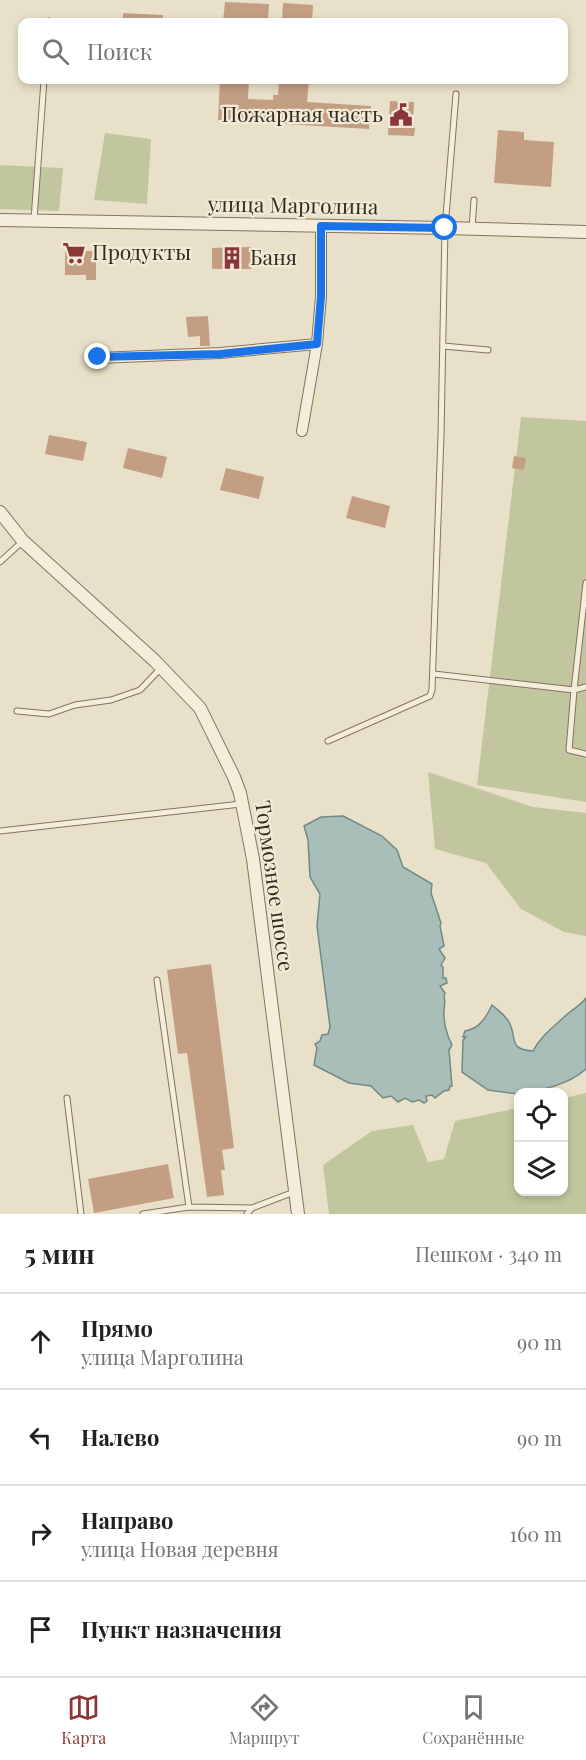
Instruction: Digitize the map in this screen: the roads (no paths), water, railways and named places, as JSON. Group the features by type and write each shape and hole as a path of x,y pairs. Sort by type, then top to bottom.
{"street":[{"name":"улица Марголина","path":"0,220 586,232"},
{"path":"302,431 317,344 321,296 321,226"},
{"path":"98,357 220,354 317,344"},
{"name":"Тормозное шоссе","path":"0,512 23,541 161,668 200,708 234,777 243,803 253,859 298,1214"}],"lane":[{"path":"34,220 44,84"},
{"path":"328,741 430,696 434,674 445,228 456,94"},
{"path":"472,228 474,200"},
{"path":"442,346 488,350"},
{"path":"0,562 23,541"},
{"path":"586,583 569,750 586,754"},
{"path":"17,711 49,714 75,705 111,700 140,690 161,668"},
{"path":"434,674 574,690 586,687"},
{"path":"0,831 243,803"},
{"path":"157,980 189,1207"},
{"path":"67,1098 81,1214"},
{"path":"143,1214 189,1207 252,1208 295,1192"},
{"path":"247,1214 252,1208"}],"water":[{"path":"343,816 382,836 397,850 403,867 432,884 431,893 441,923 444,946 439,949 445,958 441,965 443,978 446,978 447,983 440,986 445,993 444,1019 452,1045 449,1050 452,1086 435,1098 432,1095 426,1096 427,1101 424,1103 419,1100 412,1102 405,1098 398,1102 391,1096 383,1098 371,1086 349,1083 314,1065 317,1048 315,1044 320,1041 322,1035 328,1034 330,1027 317,926 320,894 310,877 308,840 304,826 321,817"},
{"path":"586,998 586,1069 571,1079 547,1088 514,1088 514,1093 488,1090 462,1072 465,1031 482,1022 492,1005 509,1022 516,1045 533,1051 546,1033"}],"place":[{"name":"Пожарная часть","path":"401,115"},
{"name":"Продукты","path":"74,253"},
{"name":"Баня","path":"232,258"}]}
